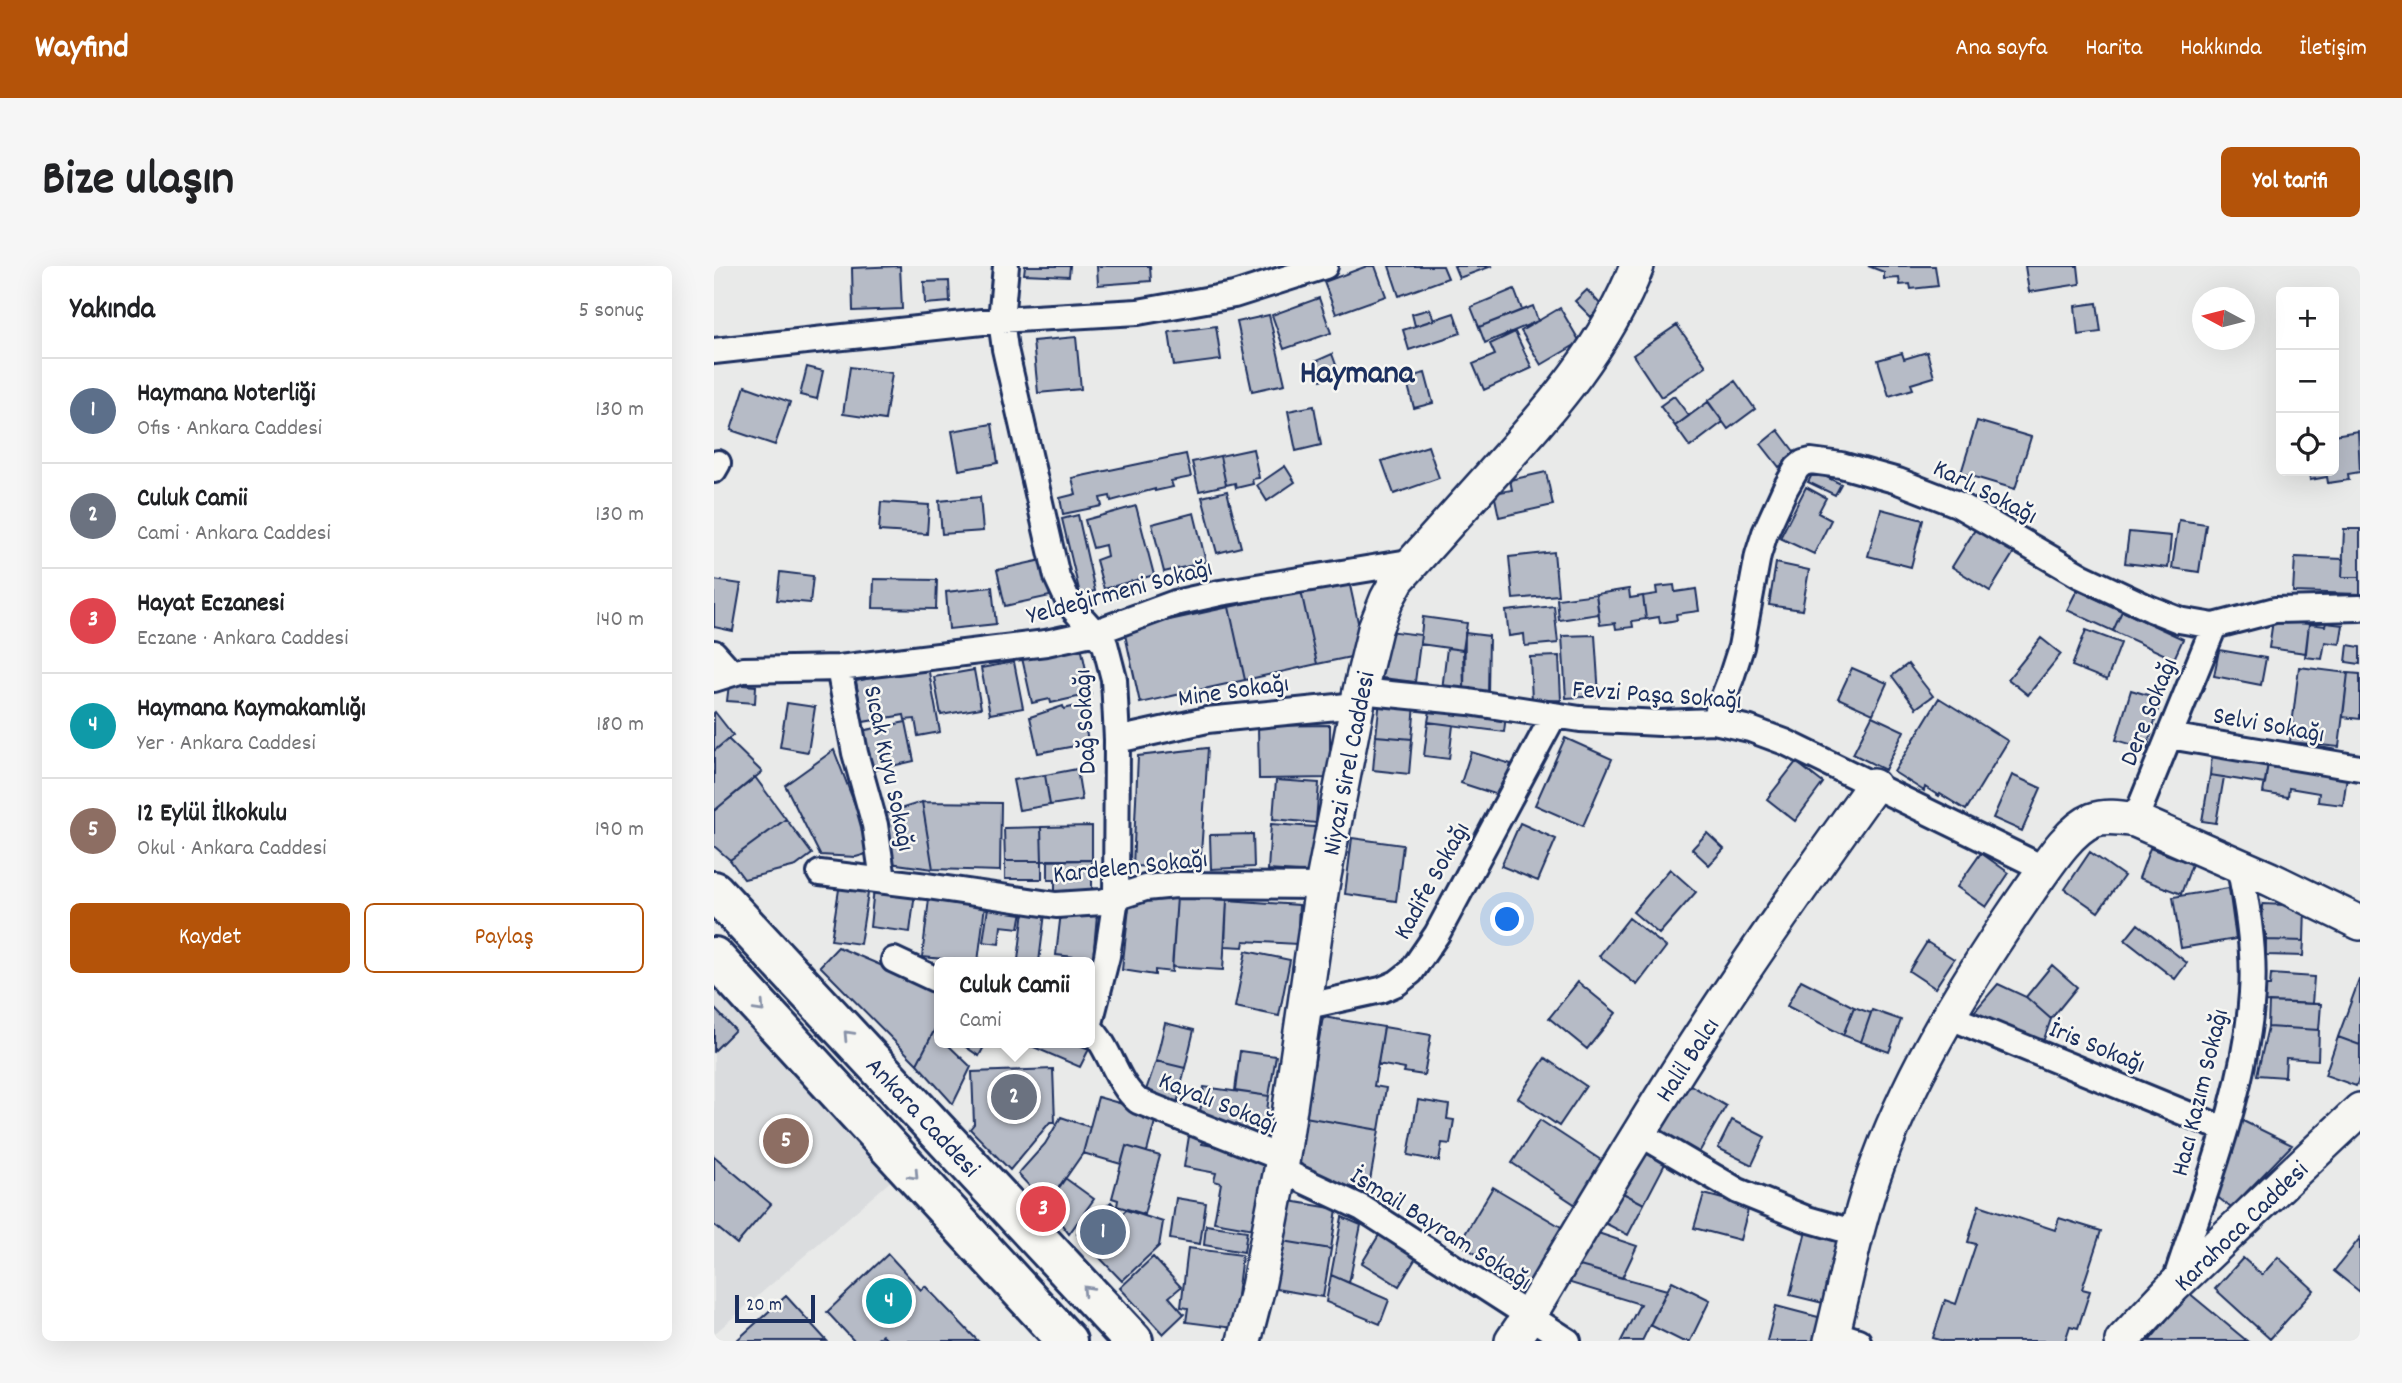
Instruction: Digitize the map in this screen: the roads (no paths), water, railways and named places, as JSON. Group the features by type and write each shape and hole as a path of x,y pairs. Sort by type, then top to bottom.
{"main road":[{"name":"Ankara Caddesi","path":"714,891 1133,1341"},
{"name":"Ankara Caddesi","path":"714,957 1067,1341"}],"street":[{"name":"Dağ Sokağı","path":"1006,266 1001,320 1010,378 1057,577 1070,606 1105,643 1114,679 1117,740 1116,898 1107,956 1095,1003"},
{"path":"714,351 1001,320 1138,312 1202,302 1325,266"},
{"name":"Niyazi Sirel Caddesi","path":"1244,1341 1258,1287 1282,1164 1322,886 1375,629 1398,579 1524,439 1572,379 1607,329 1637,266"},
{"name":"Karlı Sokağı","path":"1714,721 1741,648 1758,555 1765,533 1797,468 1811,461 1841,465 1934,494 1981,516 2112,592 2179,620 2214,626 2275,610 2360,608"},
{"name":"Yeldeğirmeni Sokağı","path":"723,676 743,670 839,668 1046,643 1096,632 1175,603 1220,593 1415,561"},
{"name":"Dere Sokağı","path":"2135,820 2214,626"},
{"path":"714,653 723,676"},
{"name":"Sıcak Kuyu Sokağı","path":"839,668 855,753 875,825 884,880"},
{"name":"Fevzi Paşa Sokağı","path":"1359,698 1469,702 1620,722 1714,721 1769,735 2045,869"},
{"name":"Mine Sokağı","path":"1117,740 1207,720 1359,698"},
{"name":"Kadife Sokağı","path":"1303,1007 1381,990 1397,983 1411,972 1437,934 1554,715"},
{"name":"Selvi Sokağı","path":"2169,736 2360,768"},
{"name":"Halil Balcı","path":"1520,1329 1639,1133 1770,930 1873,786"},
{"path":"1841,1338 1856,1233 1878,1163 1913,1080 1981,962 2045,869 2080,829 2094,820 2135,820 2331,907 2360,923"},
{"name":"Hacı Kazım Sokağı","path":"2174,1286 2224,1129 2248,1031 2252,952 2247,902 2239,866"},
{"name":"Kardelen Sokağı","path":"820,873 1056,905 1084,905 1145,888 1176,885 1322,886"},
{"path":"894,961 934,979"},
{"name":"İris Sokağı","path":"1948,1017 2224,1129"},
{"name":"Kayalı Sokağı","path":"1095,1035 1124,1086 1138,1101 1282,1164"},
{"name":"Karahoca Caddesi","path":"2122,1341 2174,1286 2360,1110"},
{"path":"1639,1133 1738,1191 1807,1219 1856,1233"},
{"name":"İsmail Bayram Sokağı","path":"1282,1164 1362,1208 1520,1329 1568,1341"}],"place":[{"name":"Culuk Camii","path":"1014,1097"},
{"name":"12 Eylül İlkokulu","path":"786,1141"},
{"name":"Hayat Eczanesi","path":"1043,1209"},
{"name":"Haymana Noterliği","path":"1103,1232"},
{"name":"Haymana Kaymakamlığı","path":"889,1301"}],"district":[{"name":"Haymana","path":"1357,370"}]}
